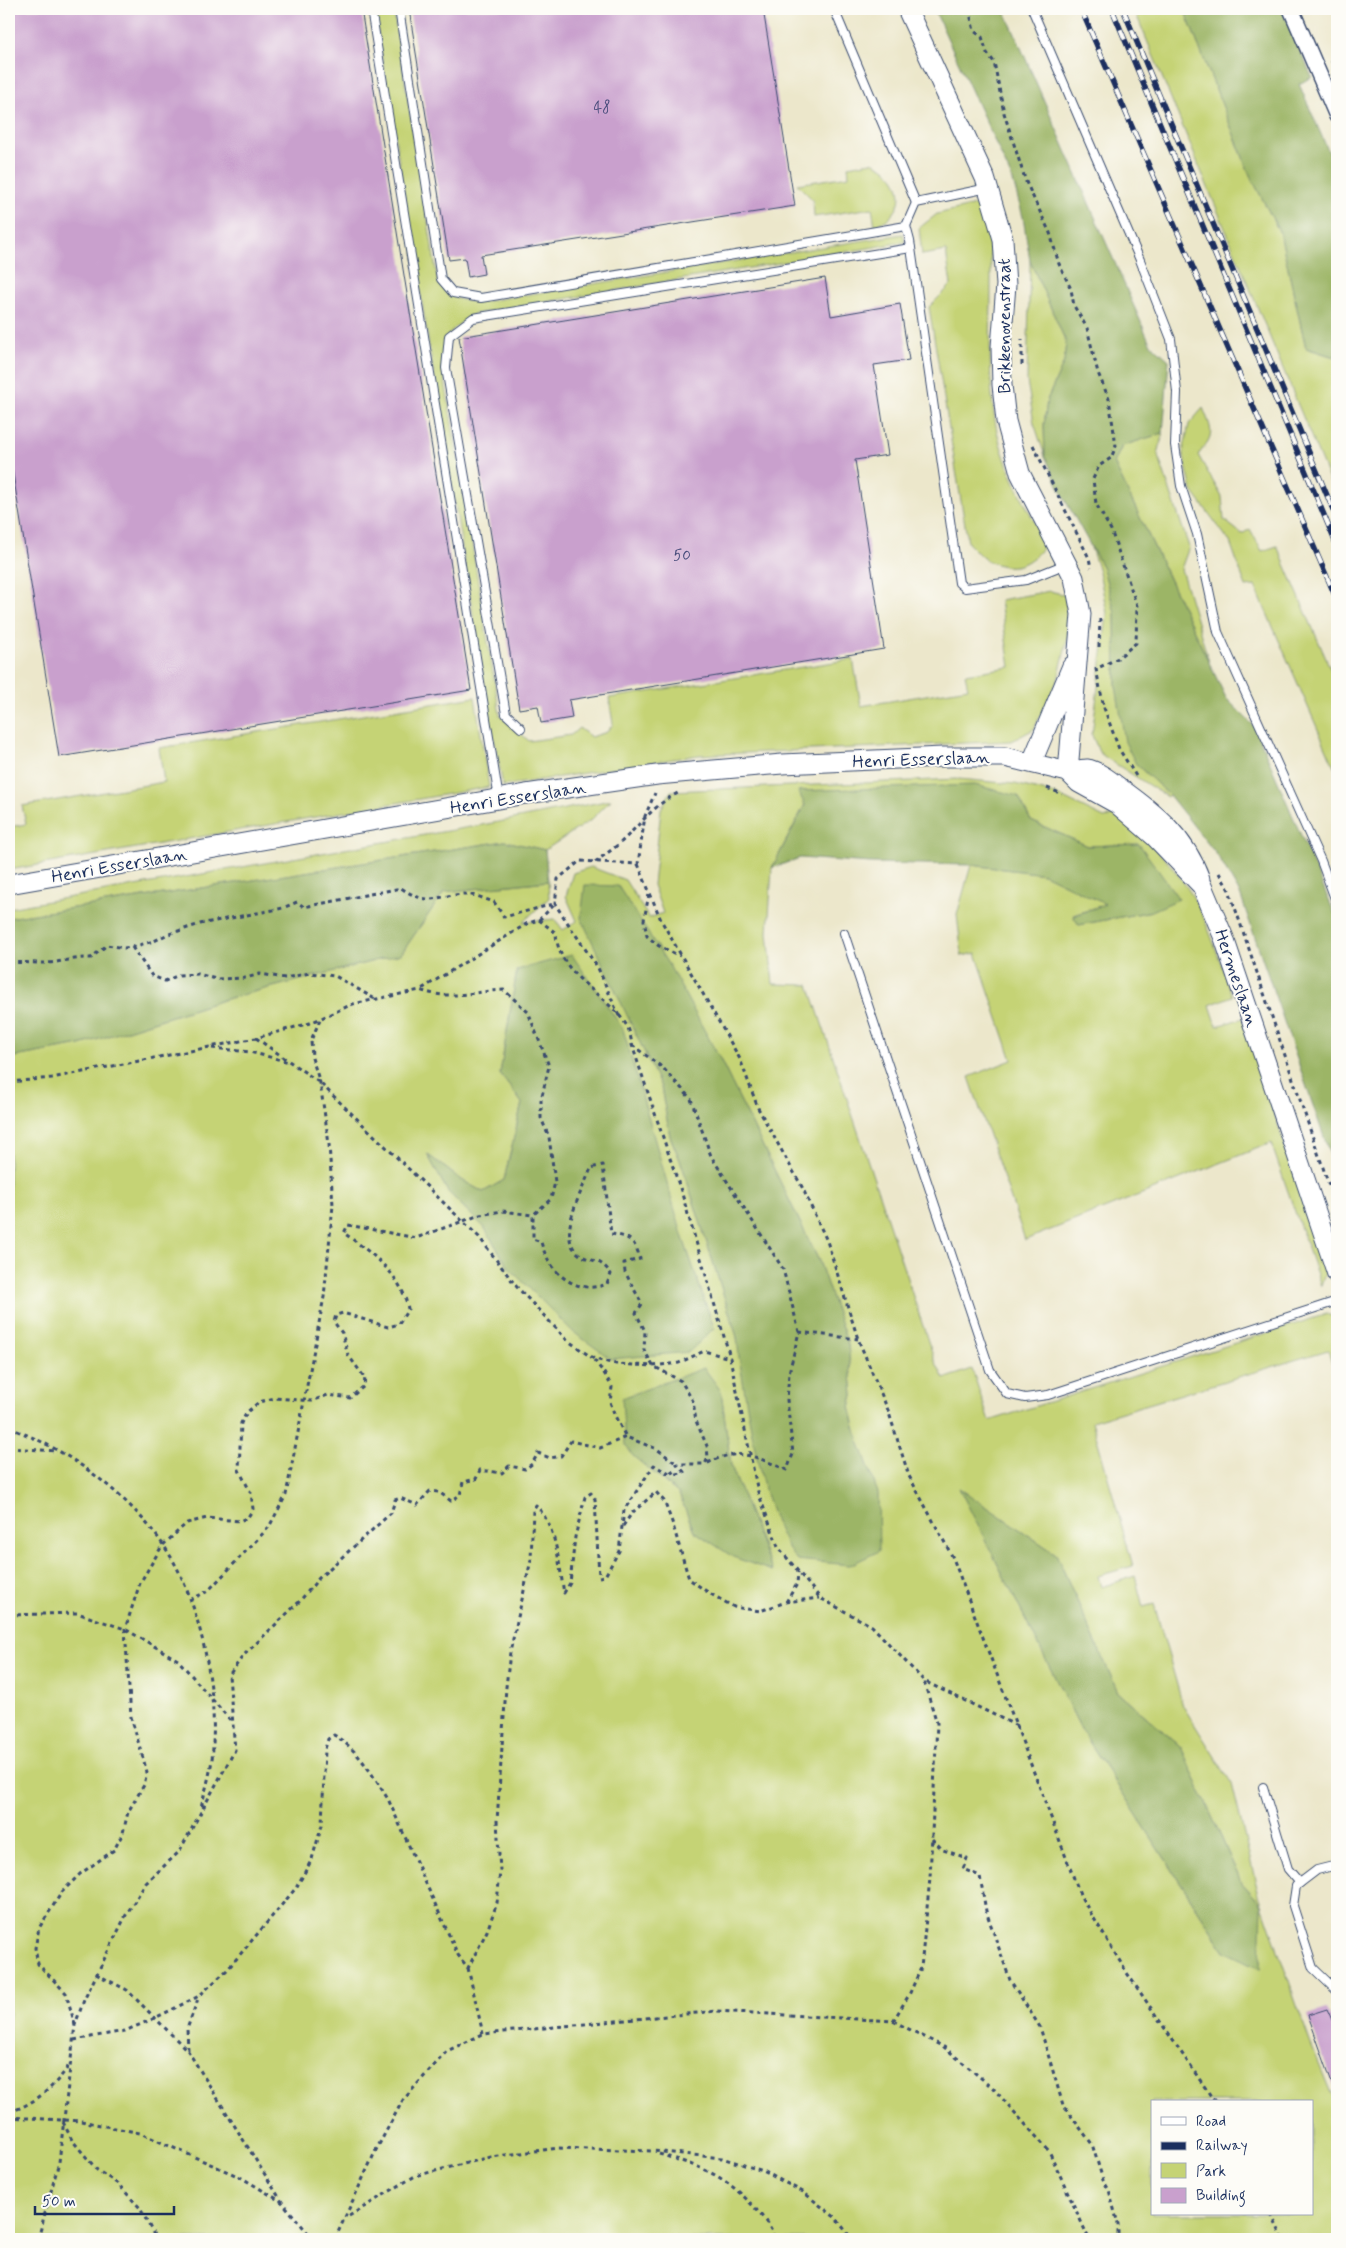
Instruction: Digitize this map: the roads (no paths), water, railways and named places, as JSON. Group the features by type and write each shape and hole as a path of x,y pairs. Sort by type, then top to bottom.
{"street":[{"name":"Brikkenovenstraat","path":"908,9 988,188 1003,239 1006,285 1002,366 1006,421 1020,473 1074,578 1081,614 1080,647 1068,772"},
{"path":"1291,9 1337,116"},
{"name":"Brikkenovenstraat","path":"1032,762 1080,647"},
{"name":"Henri Esserslaan","path":"9,884 499,799 657,775 782,764 943,756 1005,757 1032,762"},
{"path":"1032,762 1068,772"},
{"name":"Hermeslaan","path":"1068,772 1088,769 1114,783 1157,814 1174,832 1193,859 1224,938 1337,1274"}],"lane":[{"path":"371,9 499,799"},
{"path":"399,9 441,279 454,293 481,298 906,226"},
{"path":"834,9 916,203 906,226 911,248 959,583 965,588 1026,580 1067,564"},
{"path":"1032,9 1140,260 1171,339 1177,392 1175,445 1181,486 1198,534 1218,632 1317,852 1337,904"},
{"path":"916,203 988,188"},
{"path":"521,728 506,714 446,368 449,336 473,318 911,248"},
{"path":"844,933 990,1370 1007,1394 1025,1398 1048,1395 1337,1301"},
{"path":"1263,1787 1288,1869 1300,1882"},
{"path":"1337,1865 1317,1870 1300,1882 1296,1886 1293,1906 1313,1968 1337,1990"}],"railway":[{"path":"1081,9 1337,600"},
{"path":"1112,9 1337,546"},
{"path":"1123,9 1337,519"}]}
